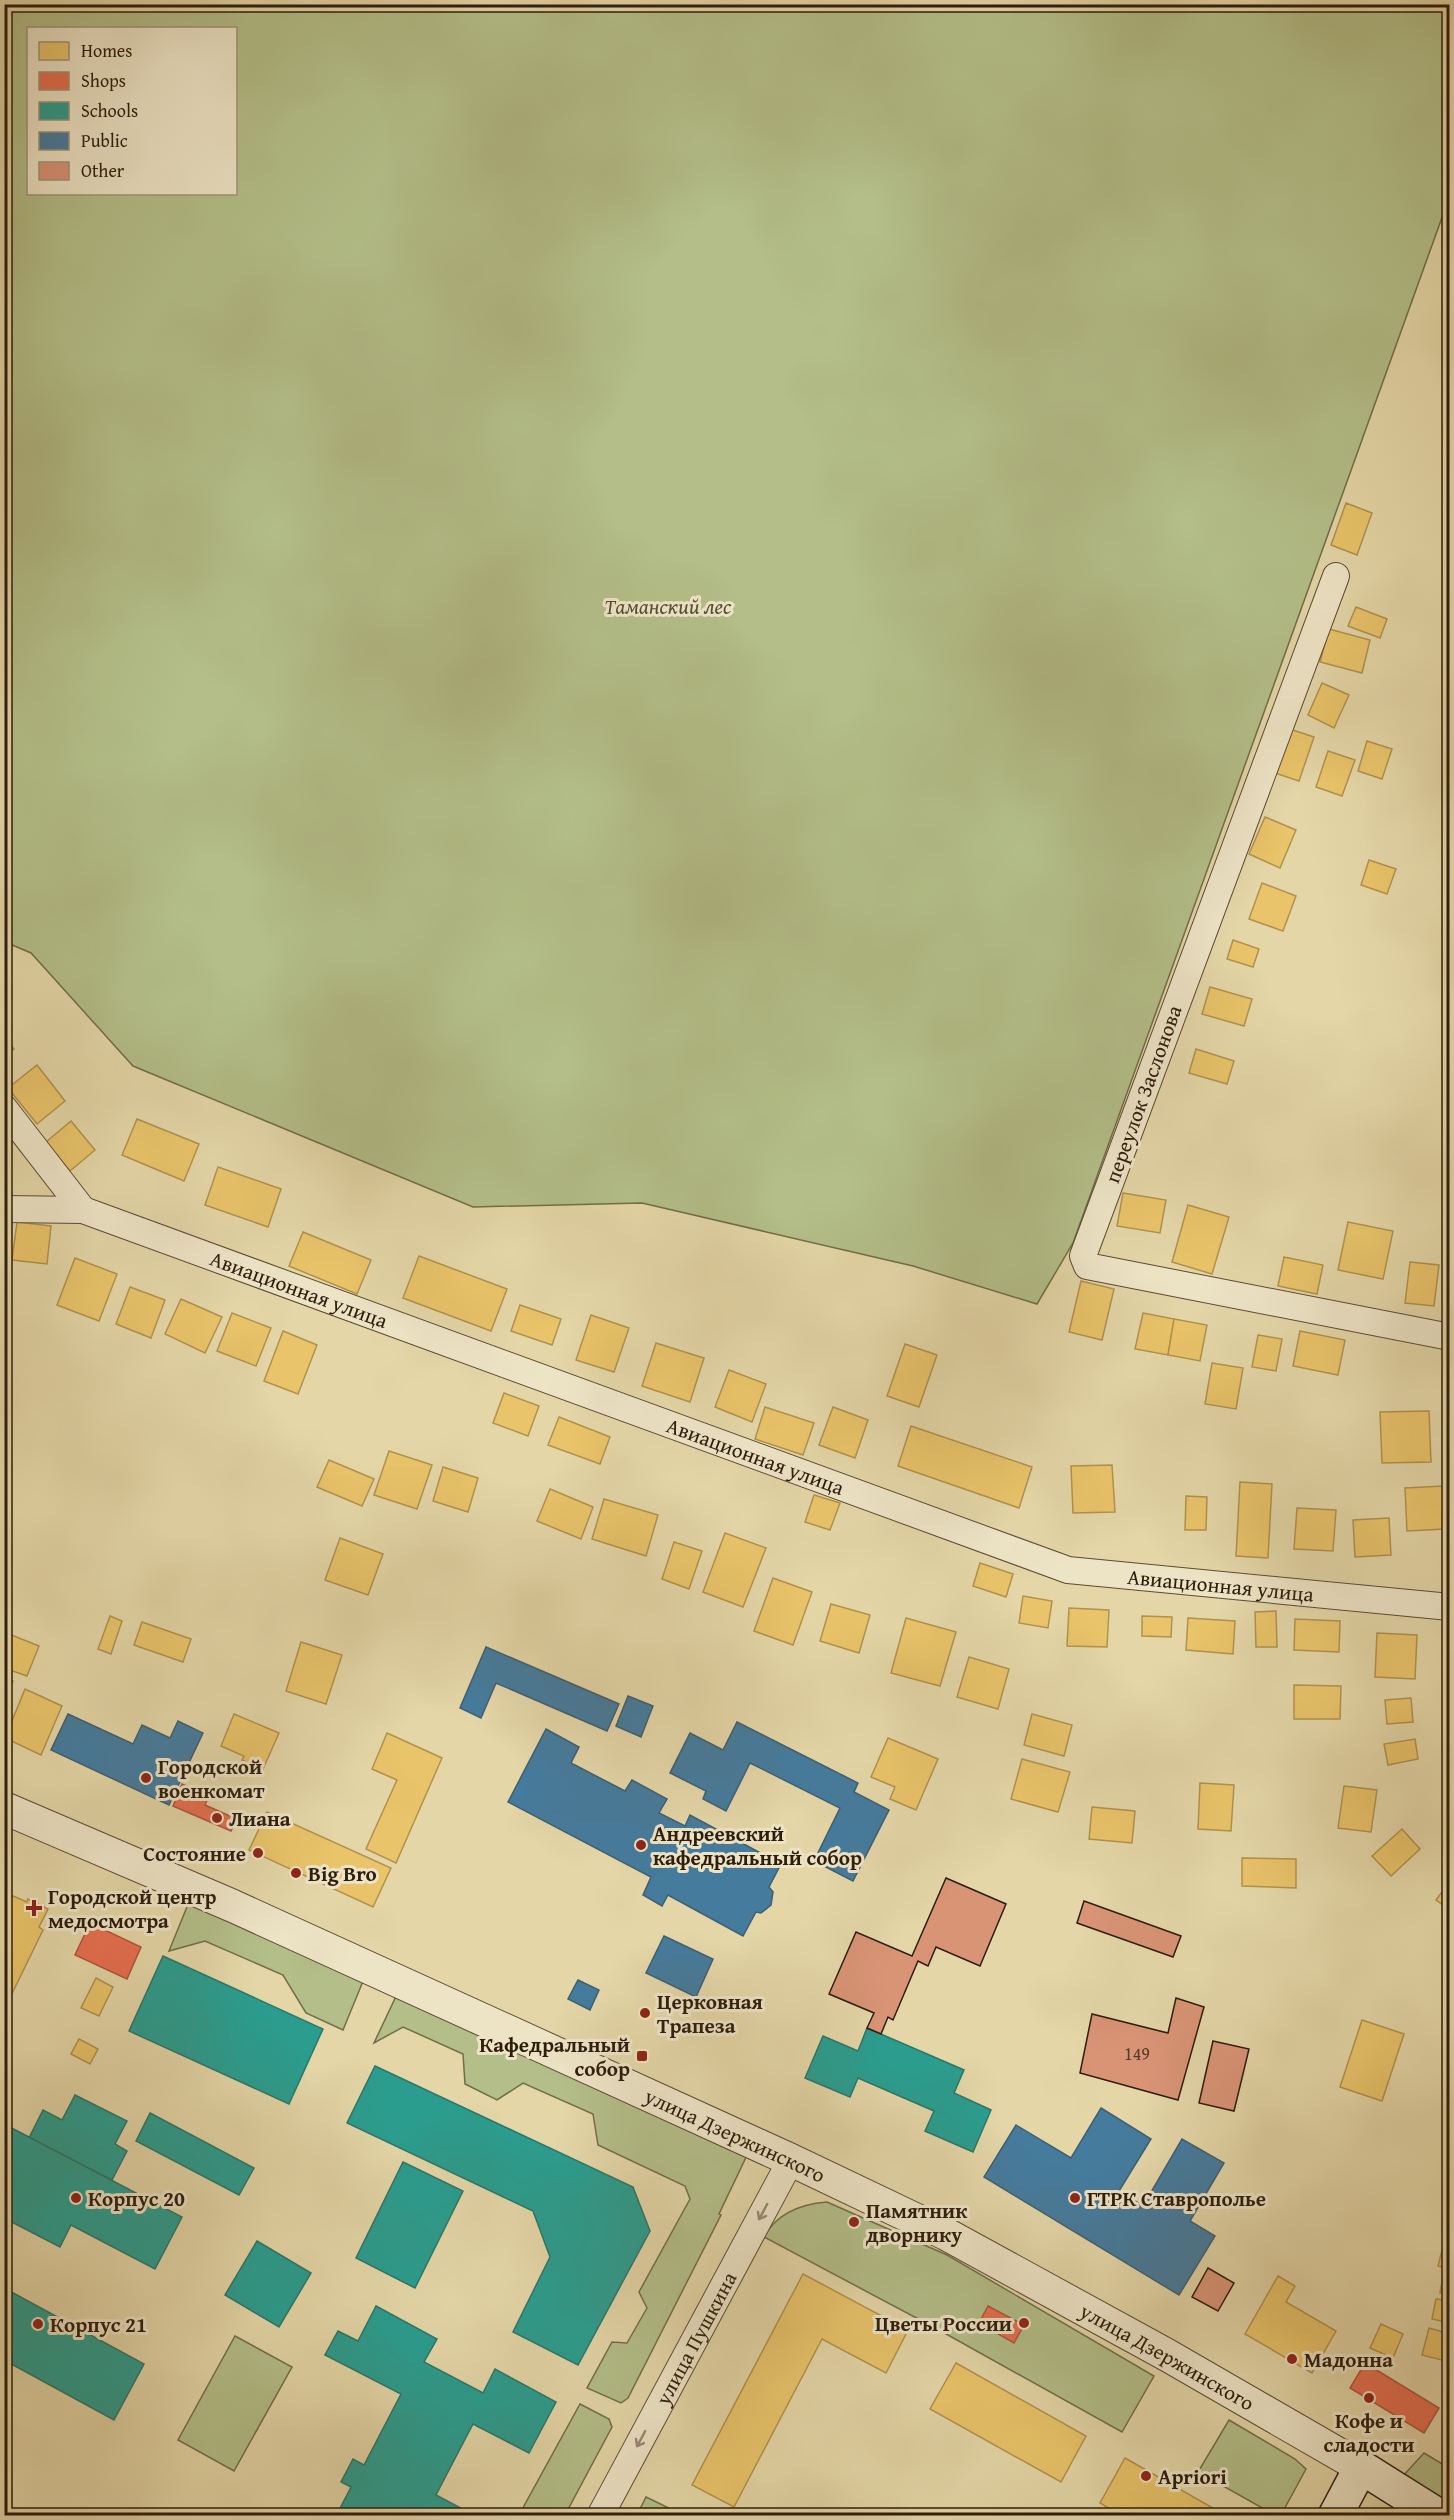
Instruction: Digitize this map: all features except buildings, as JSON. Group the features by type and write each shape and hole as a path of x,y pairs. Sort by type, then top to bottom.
{"main road":[{"path":"1335,2516 1361,2467"},
{"name":"улица Дзержинского","path":"1361,2467 1439,2516"}],"street":[{"name":"переулок Заслонова","path":"1336,576 1083,1256 1087,1266 1449,1337"},
{"path":"4,1108 83,1210"},
{"name":"Авиационная улица","path":"4,1209 83,1210 1068,1570 1449,1607"},
{"name":"улица Дзержинского","path":"4,1808 233,1906 790,2160 981,2252 1167,2355 1361,2467"},
{"name":"улица Пушкина","path":"600,2516 790,2160"}],"green space":[{"name":"Таманский лес","path":"4,5 1449,5 1449,198 1073,1243 1037,1304 913,1266 642,1203 473,1207 133,1066 31,953 5,942"},
{"path":"191,1897 366,1974 343,2030 306,2013 283,1975 205,1941 169,1951"},
{"path":"399,1990 749,2151 719,2214 721,2215 628,2398 621,2403 587,2388 612,2342 627,2343 647,2308 639,2292 690,2199 685,2186 598,2145 593,2114 523,2083 497,2100 465,2084 463,2054 403,2027 374,2043"},
{"path":"827,2202 947,2255 1154,2376 1122,2432 939,2330 764,2237 776,2222 791,2211"},
{"path":"235,2336 292,2367 234,2471 178,2440"},
{"path":"580,2404 609,2419 612,2427 565,2515 519,2515"},
{"path":"1229,2420 1295,2459 1306,2469 1281,2515 1275,2515 1198,2472"},
{"path":"1424,2453 1449,2468 1449,2504 1402,2477"},
{"path":"646,2497 673,2510 670,2515 637,2515"}],"place":[{"name":"Городской военкомат","path":"146,1778"},
{"name":"Лиана","path":"217,1818"},
{"name":"Андреевский кафедральный собор","path":"641,1845"},
{"name":"Состояние","path":"258,1853"},
{"name":"Big Bro","path":"296,1873"},
{"name":"Городской центр медосмотра","path":"34,1908"},
{"name":"Церковная Трапеза","path":"645,2013"},
{"name":"Кафедральный собор","path":"642,2056"},
{"name":"Корпус 20","path":"76,2198"},
{"name":"ГТРК Ставрополье","path":"1075,2198"},
{"name":"Памятник дворнику","path":"854,2222"},
{"name":"Цветы России","path":"1024,2323"},
{"name":"Корпус 21","path":"38,2324"},
{"name":"Мадонна","path":"1292,2359"},
{"name":"Кофе и сладости","path":"1369,2398"},
{"name":"Apriori","path":"1146,2476"}]}
